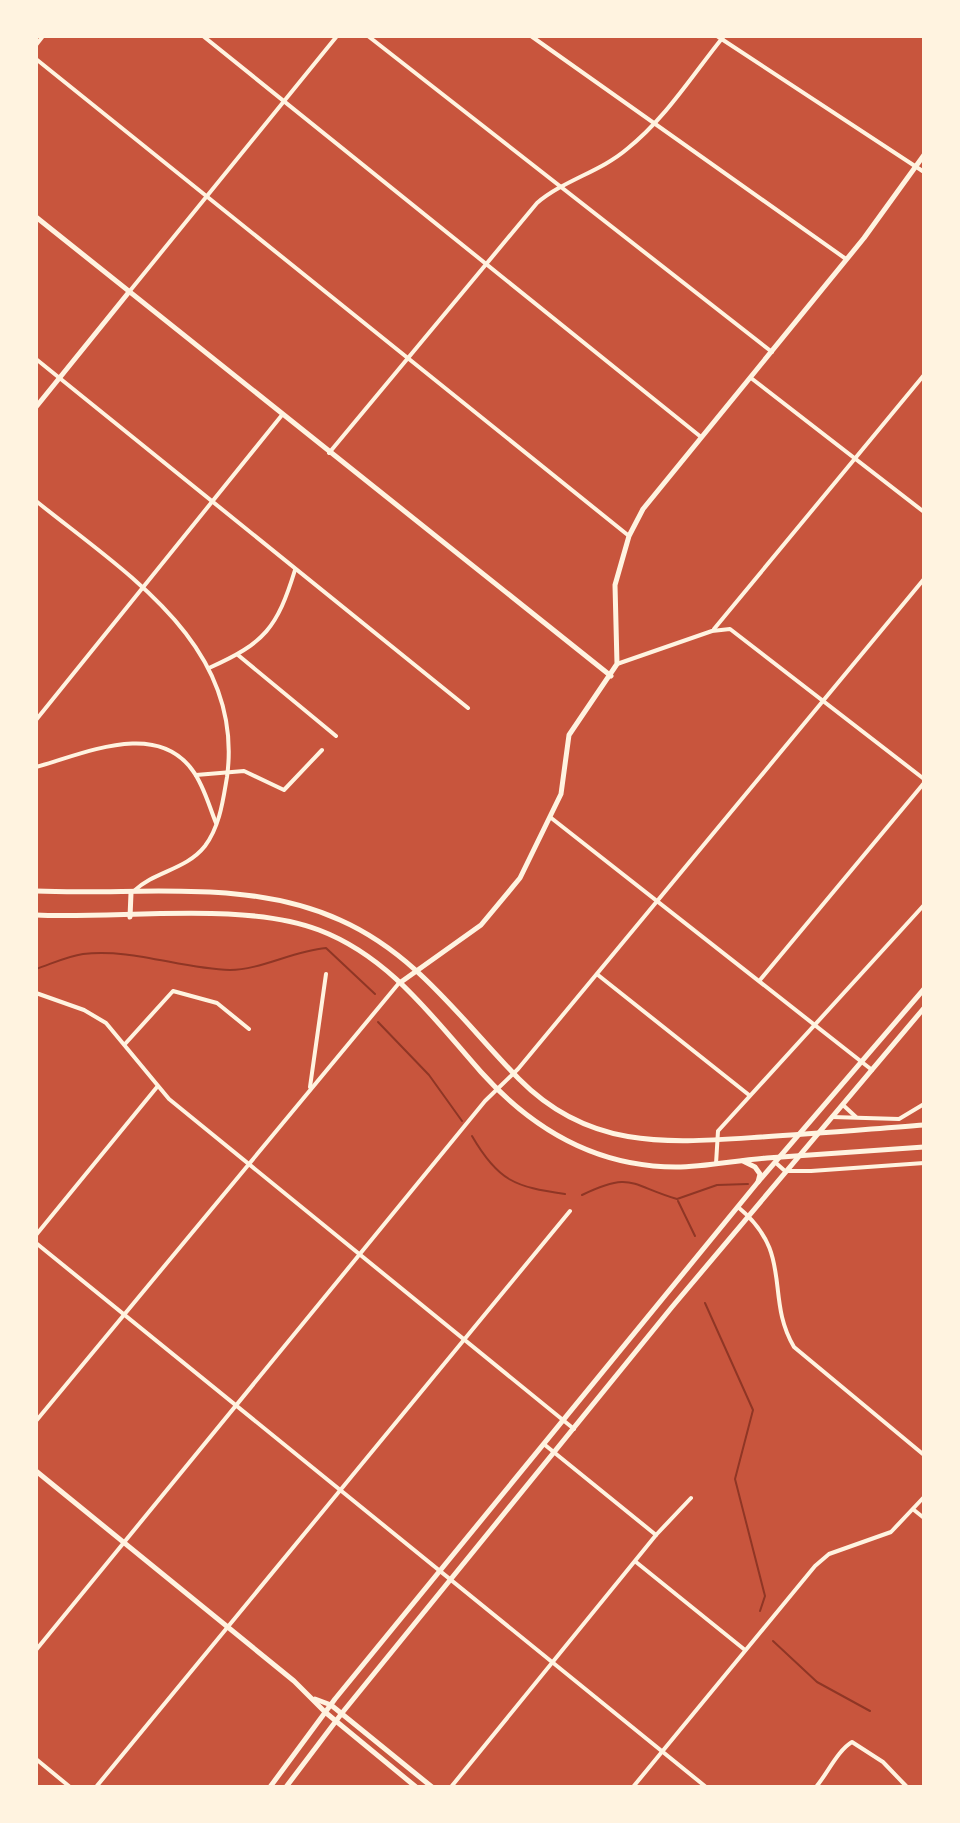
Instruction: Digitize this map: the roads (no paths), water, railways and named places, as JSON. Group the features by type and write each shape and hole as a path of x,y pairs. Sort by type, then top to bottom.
{"main road":[{"path":"401,982 487,919 516,883 564,783 569,735 617,664 615,585 629,536 643,509 847,260 924,155"},
{"path":"36,217 611,676"},
{"path":"36,407 129,292"},
{"path":"36,891 240,894 298,905 372,936 418,970 514,1074 552,1107 610,1134 648,1142 801,1135 924,1125"},
{"path":"130,917 131,893"},
{"path":"36,915 251,916 292,921 361,950 401,982 496,1089 537,1124 601,1156 655,1166 924,1147"},
{"path":"270,1787 325,1712 440,1570 565,1422 758,1182 924,989"},
{"path":"286,1787 335,1721 672,1307 924,1008"},
{"path":"742,1160 755,1167 760,1174 758,1182"},
{"path":"36,1471 314,1699 335,1721 416,1787"},
{"path":"314,1699 342,1713 432,1787"},
{"path":"289,1760 299,1768"}],"street":[{"path":"36,45 43,36"},
{"path":"203,36 701,437"},
{"path":"129,292 337,36"},
{"path":"368,36 772,352"},
{"path":"531,36 847,260"},
{"path":"329,453 530,210 560,186 614,160 655,123 721,37 924,172"},
{"path":"36,59 629,536"},
{"path":"36,359 468,708"},
{"path":"712,631 924,375"},
{"path":"751,378 924,512"},
{"path":"36,720 282,415"},
{"path":"36,501 143,587 183,627 209,668 227,724 227,772 216,825 196,856 170,872 141,884 131,893"},
{"path":"209,668 258,642 274,625 295,570"},
{"path":"36,1650 496,1089 514,1074 924,579"},
{"path":"617,664 725,628 735,632 924,781 760,980"},
{"path":"238,655 336,736"},
{"path":"36,767 142,742 161,746 182,758 196,775 216,825"},
{"path":"196,775 244,771 284,790 322,750"},
{"path":"550,816 872,1070"},
{"path":"716,1164 718,1131 924,905"},
{"path":"310,1089 326,974"},
{"path":"597,974 749,1095"},
{"path":"36,1421 382,999 401,982"},
{"path":"125,1044 173,991 217,1003 249,1029"},
{"path":"36,999 39,994 95,1016 125,1044 157,1087 574,1429"},
{"path":"36,1235 157,1087"},
{"path":"832,1117 899,1119 924,1104"},
{"path":"843,1105 858,1118"},
{"path":"776,1163 785,1171 924,1163"},
{"path":"738,1207 750,1217 771,1247 785,1327 794,1347 924,1455"},
{"path":"96,1787 570,1211"},
{"path":"36,1243 706,1787"},
{"path":"545,1445 656,1535"},
{"path":"633,1787 822,1559 891,1532 924,1497"},
{"path":"451,1787 656,1535 691,1498"},
{"path":"914,1510 924,1518"},
{"path":"636,1562 745,1650"},
{"path":"816,1787 843,1749 852,1742 883,1762 907,1787"},
{"path":"36,1759 70,1787"}],"waterway":[{"path":"36,969 77,955 101,953 230,970 326,948 375,994"},
{"path":"378,1022 429,1075 462,1121"},
{"path":"472,1136 490,1163 510,1179 533,1188 565,1194"},
{"path":"582,1195 622,1182 677,1199 717,1185 748,1184"},
{"path":"678,1201 695,1236"},
{"path":"705,1303 753,1410 735,1479 765,1596 760,1611"},
{"path":"773,1641 817,1682 870,1711"}]}
